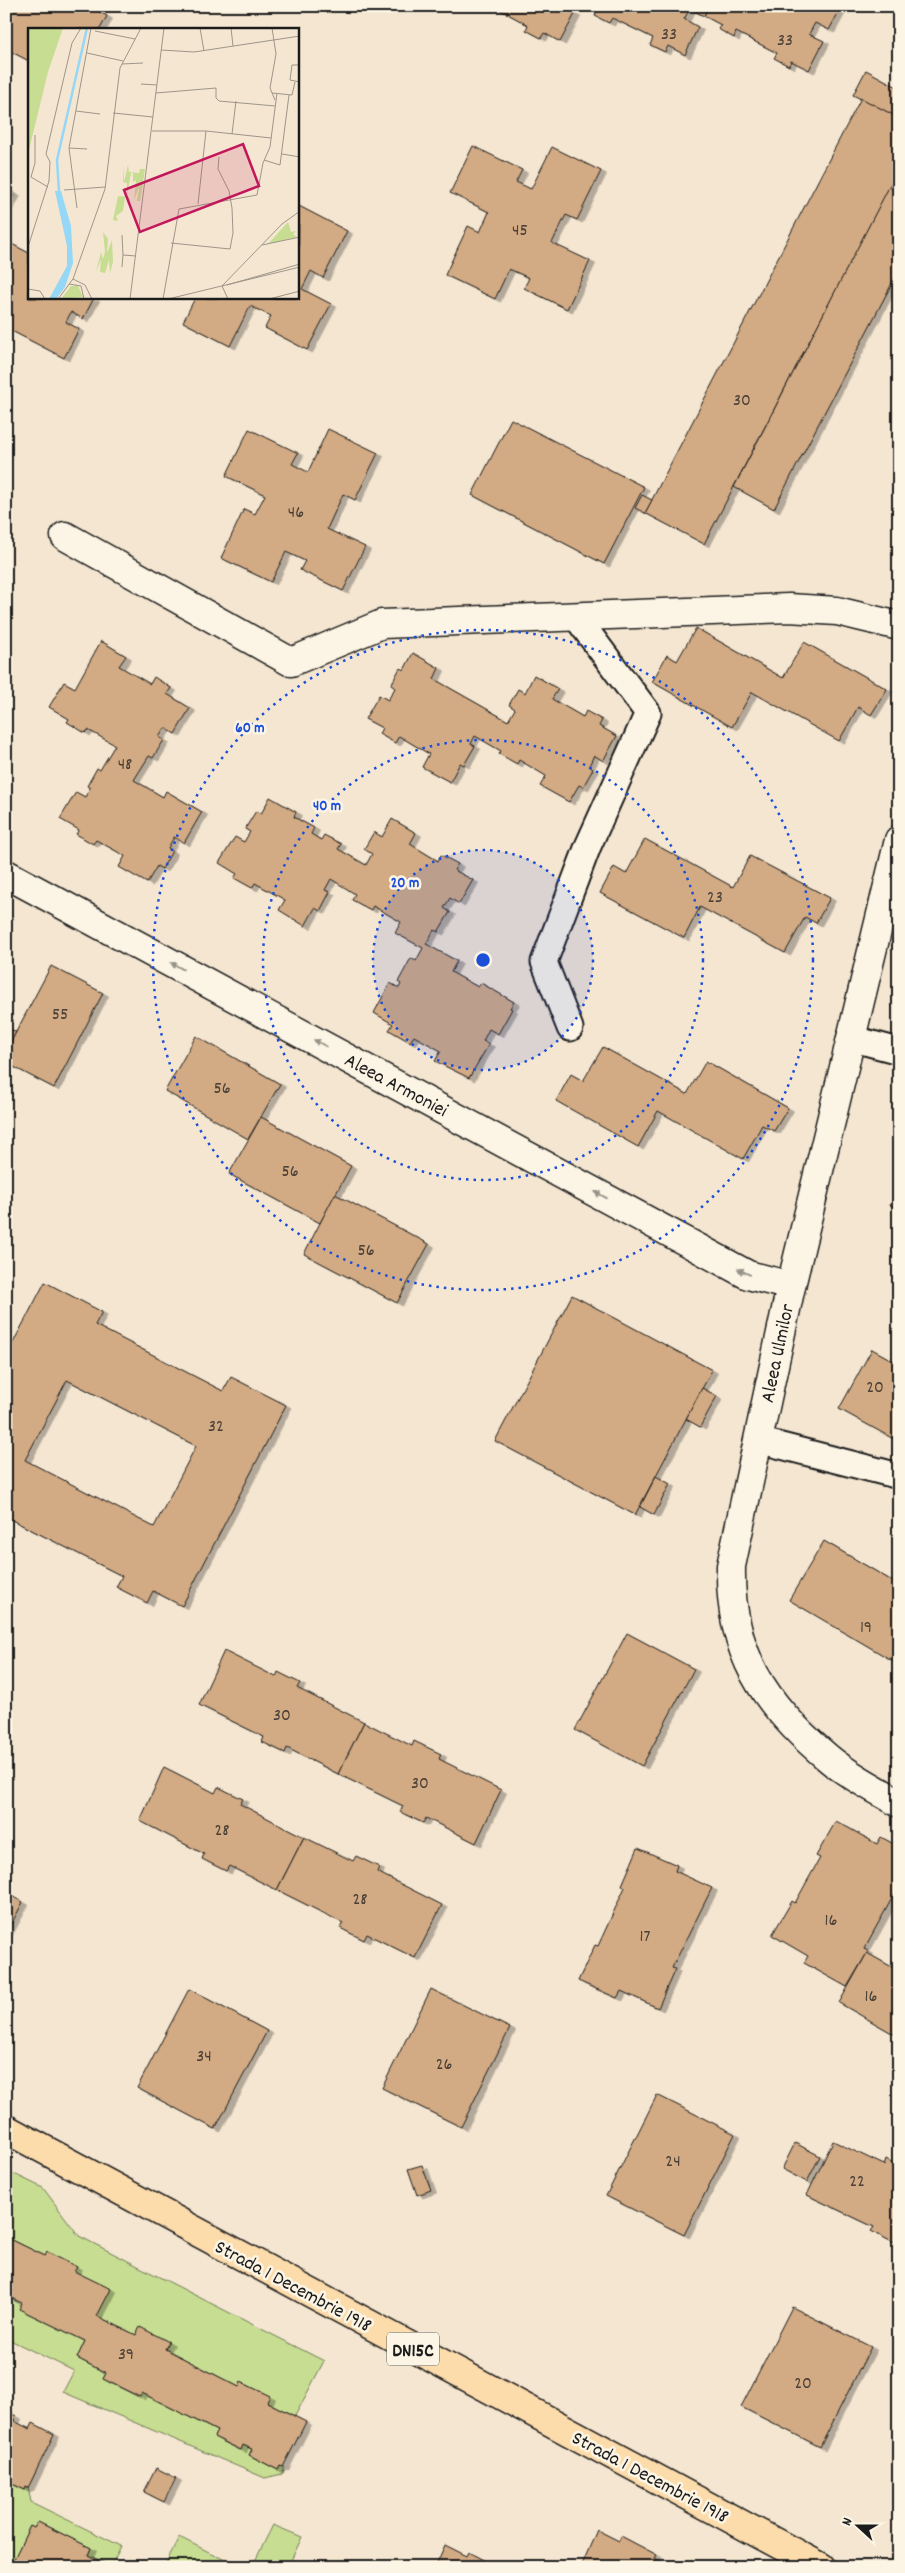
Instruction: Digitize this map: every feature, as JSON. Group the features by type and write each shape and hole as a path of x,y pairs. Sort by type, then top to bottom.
{"main road":[{"name":"Strada 1 Decembrie 1918","path":"6,2129 821,2567"}],"street":[{"path":"65,536 291,662 382,624 577,618 789,608 837,611 899,626"},
{"path":"570,1028 544,962 588,846 648,714 577,618"},
{"name":"Aleea Ulmilor","path":"899,840 791,1286 731,1566 730,1596 745,1656 758,1682 793,1725 829,1759 899,1803"},
{"name":"Aleea Armoniei","path":"6,874 748,1275 791,1286"},
{"path":"850,1038 899,1051"},
{"path":"758,1440 899,1476"}],"green space":[{"path":"6,2170 43,2188 79,2236 324,2361 295,2416 267,2402 269,2396 241,2382 239,2387 165,2349 169,2342 136,2335 97,2316 74,2271 76,2267 47,2253 45,2256 6,2237"},
{"path":"6,2296 85,2341 77,2358 106,2373 103,2379 139,2397 142,2393 217,2431 214,2437 240,2450 243,2445 252,2449 249,2455 278,2470 280,2466 285,2467 282,2474 265,2478 63,2392 74,2371 6,2338"},
{"path":"6,2481 25,2490 26,2487 28,2488 31,2502 121,2546 111,2566 88,2555 91,2548 38,2522 34,2528 30,2526 12,2564 6,2561"},
{"path":"273,2525 302,2537 288,2567 252,2567"},
{"path":"179,2537 239,2567 164,2567"}],"building":[{"path":"6,6 89,6 107,16 101,28 28,28 28,60 6,49"},
{"path":"493,6 562,6 575,14 560,42 544,33 541,38 526,30 528,25"},
{"path":"589,6 709,6 704,16 690,9 684,19 698,27 685,55 668,46 665,52 650,45 653,38 612,18 609,23 595,16 597,10"},
{"path":"709,6 842,6 829,30 815,23 809,34 824,41 809,70 791,61 789,66 774,58 777,53 736,32 734,38 718,29 721,25 704,16"},
{"path":"866,70 899,88 899,118 853,95"},
{"path":"861,98 899,118 899,169 704,544 645,513"},
{"path":"473,146 522,170 516,182 531,189 552,147 601,171 577,220 566,215 552,243 590,261 567,309 524,288 529,278 509,269 495,299 445,275 468,226 480,232 489,212 450,193"},
{"path":"899,169 899,192 889,187"},
{"path":"889,187 899,192 899,270 774,509 734,487"},
{"path":"6,189 15,193 6,209"},
{"path":"299,206 347,231 323,278 311,271 302,289 331,304 307,350 265,328 271,316 250,306 230,346 183,322 194,299 299,299"},
{"path":"6,241 28,252 28,299 93,299 83,319 71,312 66,322 79,329 64,358 6,328"},
{"path":"511,419 644,487 604,564 472,495"},
{"path":"249,429 298,453 292,464 308,472 328,429 378,453 355,500 343,494 327,529 365,547 343,591 300,570 305,561 286,552 271,582 221,558 244,509 255,514 265,495 226,476"},
{"path":"642,495 652,500 645,513 635,508"},
{"path":"696,628 783,678 804,642 887,689 871,715 858,707 839,741 752,692 732,727 652,682 667,655 677,661"},
{"path":"101,641 126,656 119,666 150,684 154,677 171,688 167,694 190,708 175,734 165,728 159,737 164,740 153,758 149,756 134,780 163,797 166,791 202,812 184,843 174,837 168,848 172,851 162,869 157,866 147,883 119,867 125,856 96,840 93,844 76,834 79,830 60,819 76,792 85,797 90,788 87,786 97,768 100,770 115,745 88,730 85,733 67,722 69,719 49,707 64,682 75,688"},
{"path":"413,653 439,668 434,679 508,721 515,709 509,705 518,689 525,693 534,675 558,689 552,699 583,717 586,711 602,720 599,726 617,736 603,761 594,755 589,766 593,769 583,787 579,785 569,802 540,786 546,776 519,760 517,764 499,754 501,751 475,736 471,744 475,746 464,765 460,763 450,782 422,767 429,754 399,736 395,743 379,734 382,728 365,719 379,695 388,700 395,688 391,685 400,668 404,670"},
{"path":"270,797 296,812 294,817 314,828 311,834 321,840 324,835 341,844 338,849 366,865 372,854 364,849 374,832 382,837 392,819 416,833 410,844 438,861 441,855 458,864 454,870 473,880 459,904 450,898 444,908 450,912 438,932 434,930 426,944 457,961 451,972 478,987 481,983 514,1002 498,1034 489,1029 483,1041 489,1044 469,1078 435,1061 441,1051 414,1036 410,1042 389,1030 393,1024 374,1013 390,983 399,988 401,984 398,982 411,958 416,961 423,948 395,933 401,922 373,906 371,910 352,900 355,894 331,879 325,890 330,892 320,911 315,908 305,926 279,910 285,900 255,883 252,888 234,878 237,874 219,863 235,837 244,842 250,832 245,829 256,811 261,814"},
{"path":"645,839 733,887 750,856 830,898 816,923 805,917 785,953 700,907 684,938 600,893 614,867 626,874"},
{"path":"51,966 103,993 54,1088 6,1063 6,1051"},
{"path":"6,1027 16,1032 6,1051"},
{"path":"196,1036 280,1084 248,1139 165,1091"},
{"path":"603,1047 687,1094 706,1061 788,1108 774,1131 762,1125 743,1159 658,1111 638,1147 556,1101 571,1074 583,1081"},
{"path":"261,1117 351,1166 320,1223 229,1174"},
{"path":"899,1190 899,1210 890,1205"},
{"path":"335,1194 429,1244 397,1303 304,1254"},
{"path":"45,1282 102,1312 95,1325 223,1391 231,1377 286,1405 182,1606 153,1591 147,1603 116,1587 122,1576 6,1517 6,1356","holes":["67,1380 196,1446 154,1527 25,1460"]},
{"path":"572,1295 712,1370 635,1515 495,1441"},
{"path":"872,1349 899,1364 899,1442 839,1409"},
{"path":"702,1388 717,1396 700,1427 686,1419"},
{"path":"656,1476 670,1484 654,1515 640,1507"},
{"path":"824,1541 899,1585 899,1652 893,1661 789,1600"},
{"path":"627,1633 694,1669 642,1766 575,1730"},
{"path":"224,1651 276,1677 278,1672 300,1683 297,1688 364,1722 338,1774 287,1748 285,1753 262,1742 264,1737 199,1705"},
{"path":"364,1722 412,1746 414,1741 441,1754 439,1759 501,1790 476,1843 426,1818 423,1823 400,1812 403,1806 338,1774"},
{"path":"164,1767 215,1793 218,1787 243,1799 240,1804 304,1837 277,1890 229,1866 226,1871 202,1859 204,1854 140,1821"},
{"path":"836,1821 877,1844 881,1837 899,1847 899,1894 895,1893 864,1949 868,1951 867,1953 847,1987 804,1963 808,1956 772,1935 792,1901 795,1903 820,1858 816,1856"},
{"path":"304,1837 353,1861 356,1856 379,1867 377,1872 442,1905 415,1958 367,1934 364,1940 340,1928 343,1923 277,1890"},
{"path":"638,1848 677,1865 675,1871 712,1888 672,1968 675,1969 658,2008 621,1991 617,1998 578,1981 595,1945 598,1946 625,1887 622,1885"},
{"path":"6,1893 23,1902 6,1934"},
{"path":"867,1953 899,1971 899,2037 839,2003"},
{"path":"189,1989 267,2031 215,2129 137,2088"},
{"path":"431,1989 510,2028 461,2127 382,2088"},
{"path":"657,2095 735,2134 684,2235 606,2196"},
{"path":"833,2141 884,2165 886,2159 899,2166 899,2239 897,2238 894,2243 871,2231 874,2227 807,2195"},
{"path":"795,2143 820,2156 807,2182 782,2169"},
{"path":"422,2165 431,2190 417,2195 408,2169"},
{"path":"6,2237 45,2256 47,2252 77,2267 74,2271 111,2289 97,2316 136,2335 140,2327 169,2342 165,2349 239,2387 241,2382 270,2396 267,2402 306,2422 283,2467 280,2466 278,2470 249,2455 252,2449 243,2445 241,2450 214,2437 217,2431 142,2393 140,2397 103,2379 106,2373 77,2358 85,2341 19,2309 22,2303 6,2296"},
{"path":"792,2307 871,2347 820,2447 741,2407"},
{"path":"6,2411 16,2416 14,2421 30,2429 33,2423 54,2434 28,2488 26,2487 25,2490 6,2481"},
{"path":"156,2468 176,2478 164,2502 144,2492"},
{"path":"38,2522 91,2548 88,2555 111,2567 10,2567 30,2526 34,2528"},
{"path":"597,2530 619,2541 621,2536 657,2555 655,2558 672,2567 581,2567"},
{"path":"445,2545 467,2556 469,2552 498,2567 435,2567"}]}
